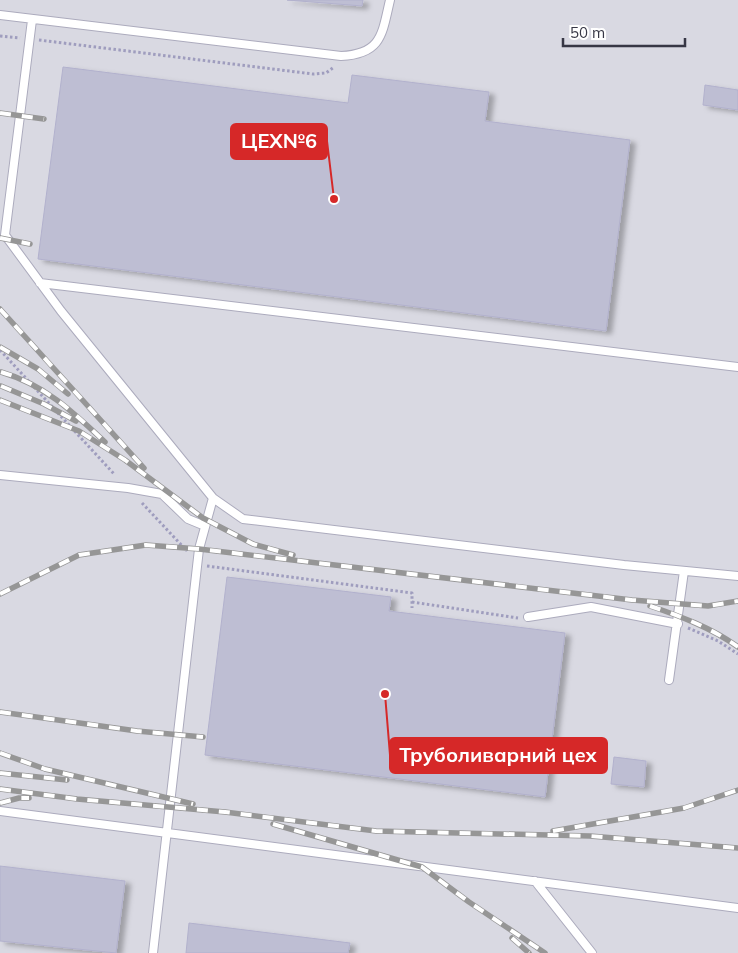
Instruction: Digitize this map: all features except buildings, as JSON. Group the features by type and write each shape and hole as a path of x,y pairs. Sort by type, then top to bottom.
{"lane":[{"path":"0,15 341,56 356,56 371,48 380,39 390,0"},
{"path":"32,20 6,235 40,284 213,498 243,519 738,576"},
{"path":"40,284 738,367"},
{"path":"0,475 128,488 162,494 188,519 205,526"},
{"path":"154,953 166,833 198,564 205,526 213,498"},
{"path":"669,680 684,571"},
{"path":"528,617 592,607 678,624"},
{"path":"0,811 738,908"},
{"path":"535,881 592,953"}],"path":[{"path":"0,36 313,74 326,73 335,66 341,56"},
{"path":"0,350 198,564 412,593 412,608"},
{"path":"412,602 519,618 528,617"},
{"path":"678,624 718,641 738,654"}],"shaded area":[{"path":"0,0 738,0 738,953 0,953"}],"railway":[{"path":"0,113 44,119"},
{"path":"0,238 30,244"},
{"path":"0,309 144,468"},
{"path":"0,347 38,369 68,394"},
{"path":"1,372 17,377 57,400 105,442"},
{"path":"1,386 44,404 76,421"},
{"path":"0,400 79,431 125,460 203,518 253,544 293,555"},
{"path":"0,594 79,555 146,545 199,549 632,600 708,606 738,601"},
{"path":"650,606 707,628 738,647"},
{"path":"0,712 137,731 203,737"},
{"path":"0,753 45,769 193,804"},
{"path":"0,773 67,780"},
{"path":"0,789 77,799 225,812 376,831 590,836 738,848"},
{"path":"553,831 684,808 738,790"},
{"path":"0,803 19,798 29,798"},
{"path":"273,824 422,867 469,902 545,953"},
{"path":"512,938 529,953"}],"place":[{"name":"ЦЕХ№6","path":"334,199"},
{"name":"Труболиварний цех","path":"385,694"}]}
